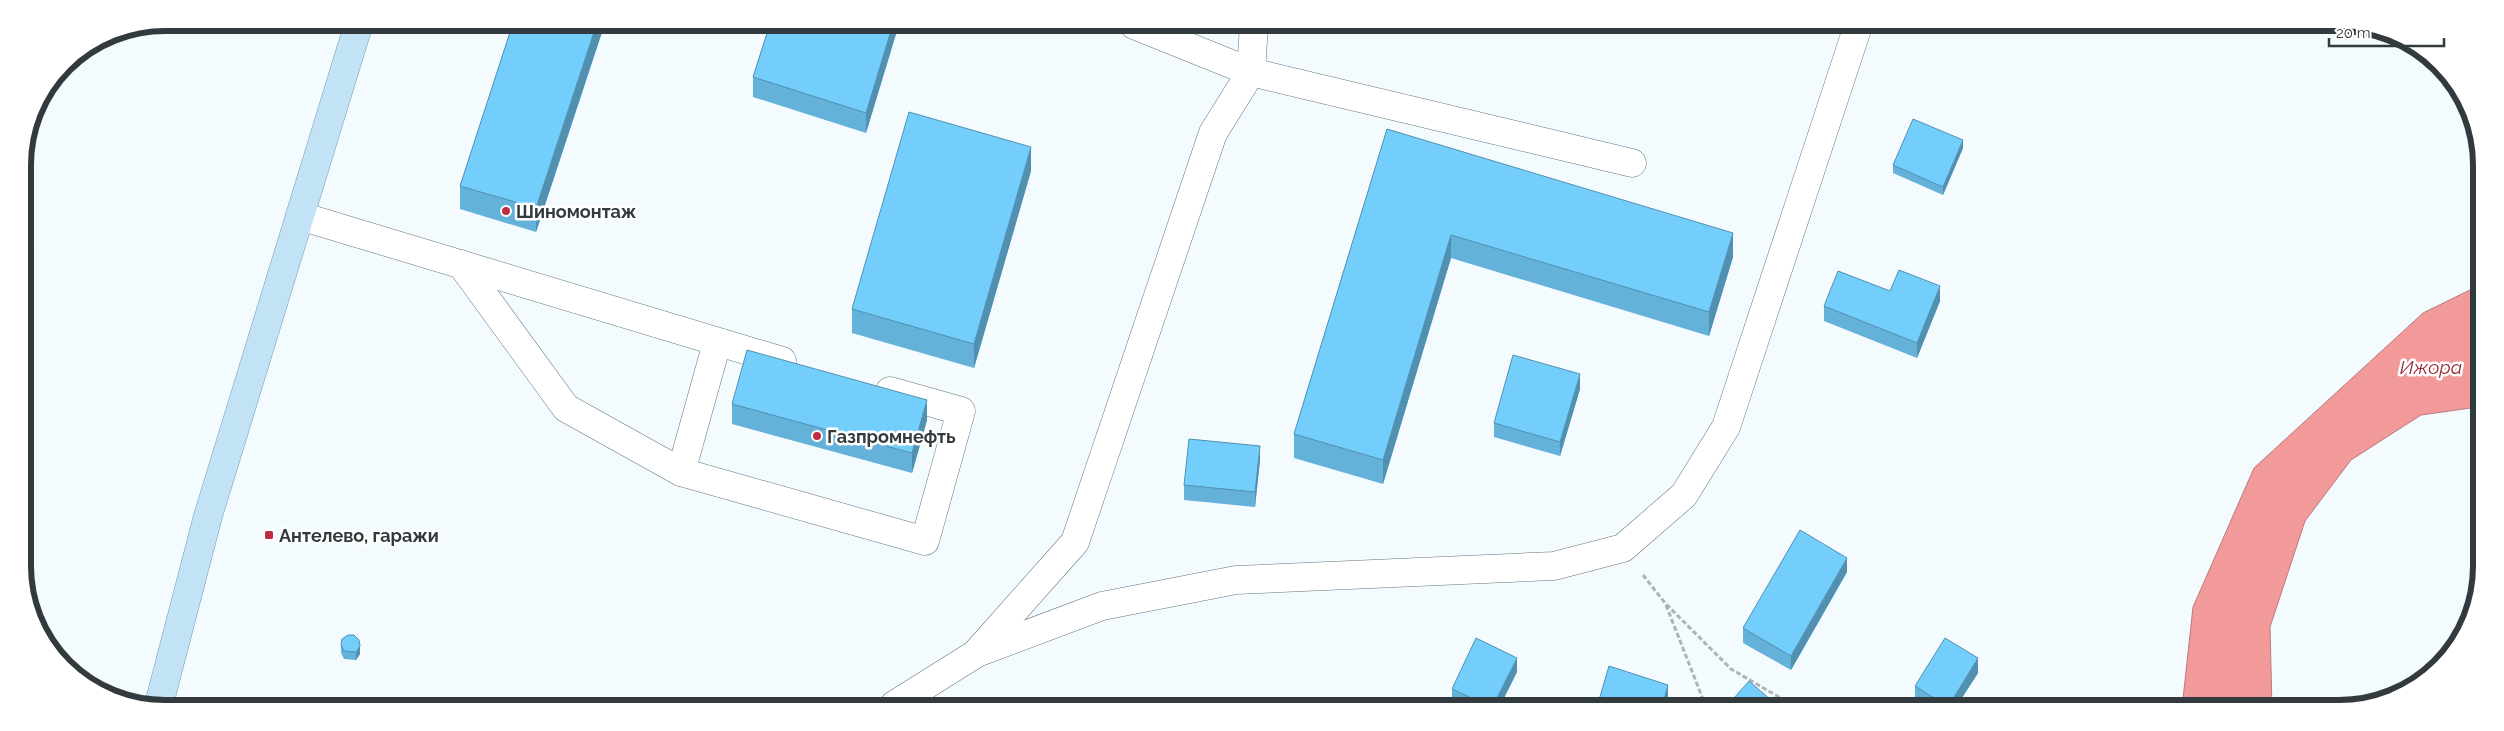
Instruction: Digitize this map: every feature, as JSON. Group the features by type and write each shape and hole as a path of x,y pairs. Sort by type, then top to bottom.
{"main road":[{"path":"160,700 208,516 356,32"}],"street":[{"path":"976,652 1075,542 1214,133 1251,72 1254,31"},
{"path":"902,700 976,652 1102,606 1236,580 1554,566 1623,548 1684,495 1726,427 1856,31"},
{"path":"1150,32 1251,72 1632,163"},
{"path":"300,216 717,343 802,366"},
{"path":"461,264 566,408 680,472 925,540 961,411 868,385"},
{"path":"680,472 717,343"}],"path":[{"path":"1623,548 1665,603 1731,669 1783,699"},
{"path":"1665,603 1703,699"}],"water":[{"name":"Ижора","path":"2473,288 2473,408 2421,415 2351,460 2305,521 2270,627 2272,699 2183,699 2193,607 2254,468 2423,313"}],"building":[{"path":"510,32 594,32 536,208 460,186"},
{"path":"768,32 891,32 866,113 753,77"},
{"path":"909,112 1031,147 974,344 852,309"},
{"path":"1913,119 1963,140 1943,187 1893,165"},
{"path":"1387,129 1733,233 1709,312 1451,235 1383,460 1294,434"},
{"path":"1899,270 1940,286 1917,343 1824,306 1838,271 1890,291"},
{"path":"747,350 927,400 912,453 732,404"},
{"path":"1513,355 1580,374 1560,442 1494,423"},
{"path":"1189,439 1260,446 1255,492 1184,485"},
{"path":"1800,530 1847,558 1791,656 1743,628"},
{"path":"348,635 354,635 359,640 360,646 356,652 344,651 341,645 342,639"},
{"path":"1476,638 1517,658 1496,699 1475,699 1452,689"},
{"path":"1945,638 1978,658 1953,699 1936,699 1915,686"},
{"path":"1609,666 1668,685 1664,699 1599,699"},
{"path":"1749,681 1770,699 1733,699"}],"place":[{"name":"Шиномонтаж","path":"506,211"},
{"name":"Газпромнефть","path":"817,436"},
{"name":"Антелево, гаражи","path":"269,535"}]}
